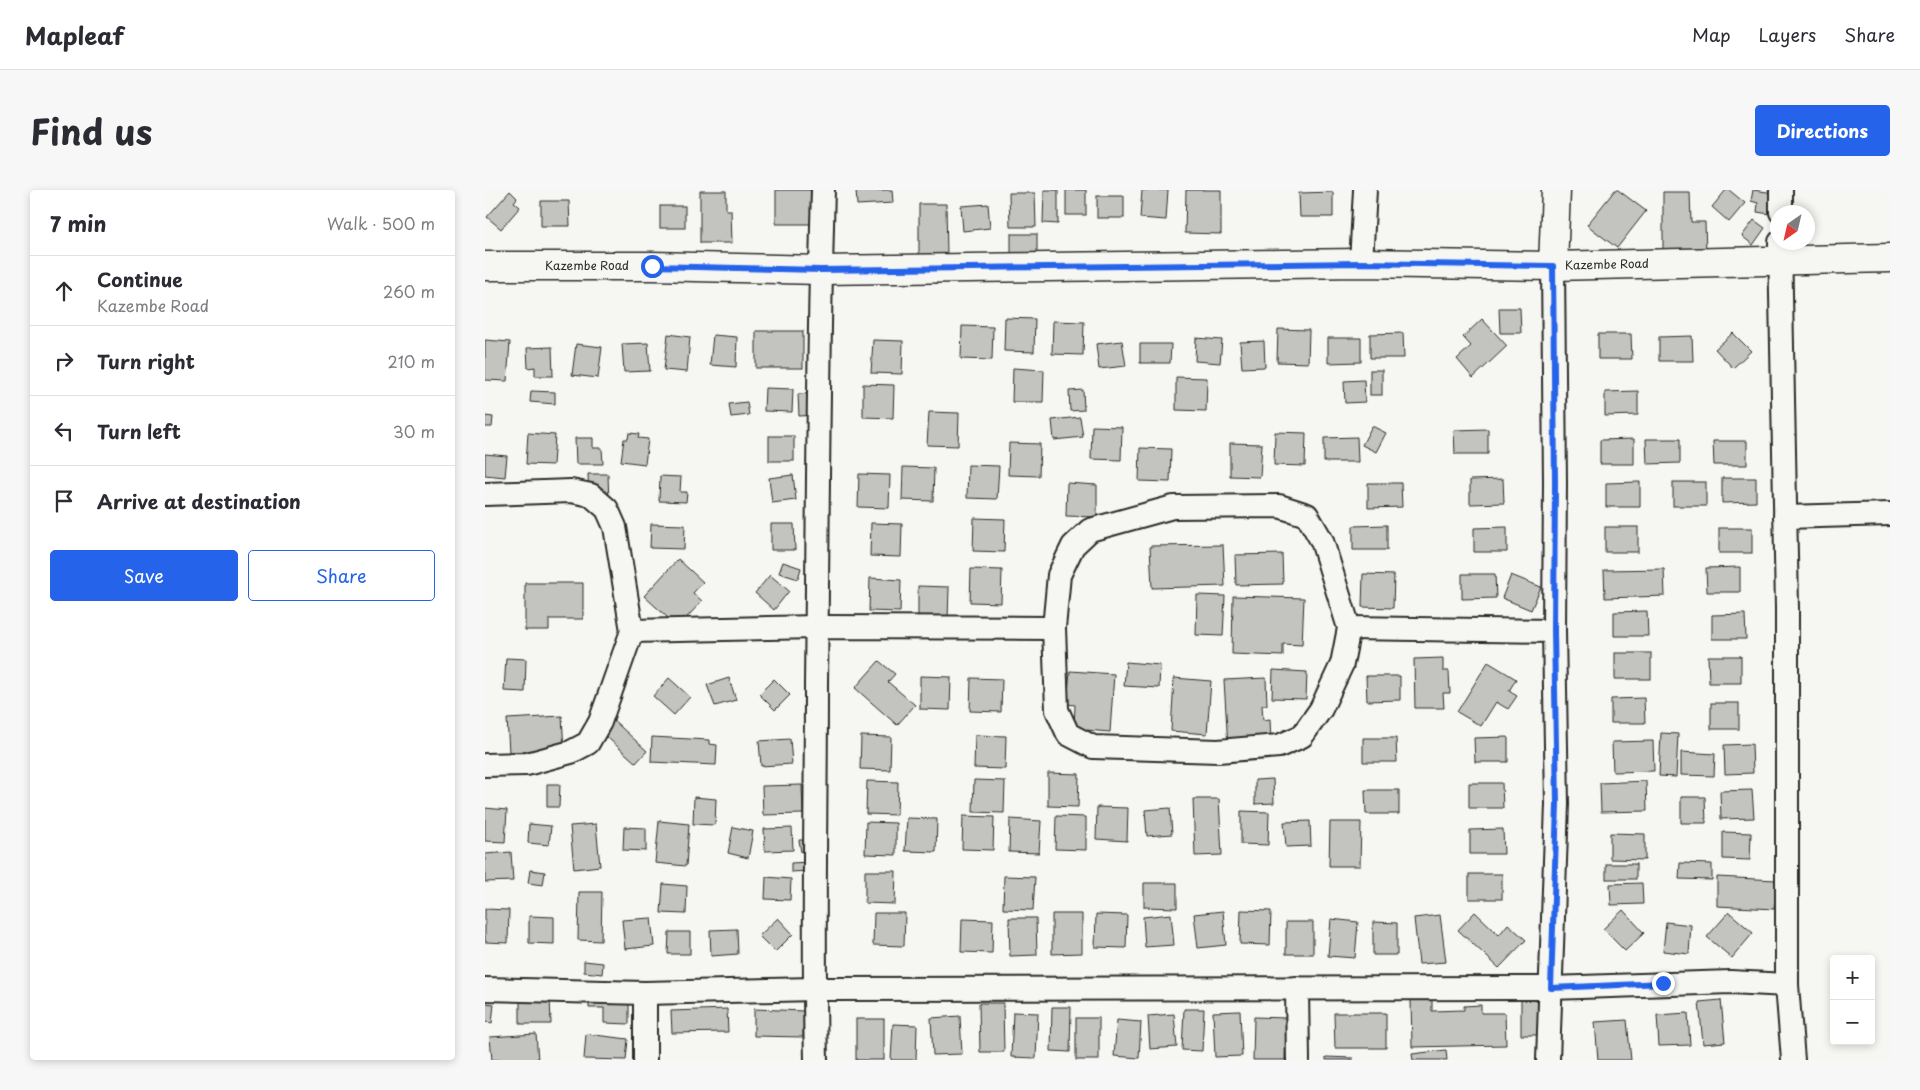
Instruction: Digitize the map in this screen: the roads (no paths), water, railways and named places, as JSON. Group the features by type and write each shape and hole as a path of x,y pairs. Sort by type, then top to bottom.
{"main road":[{"path":"1553,266 1556,190"},
{"name":"Kazembe Road","path":"485,266 642,266 821,270 1361,263 1553,266 1780,252 1890,258"}],"street":[{"path":"816,1060 814,989 823,190"},
{"path":"1361,263 1365,190"},
{"path":"1781,190 1781,205"},
{"path":"1780,252 1787,628 1787,985 1793,1060"},
{"path":"1548,1060 1557,804 1554,631 1553,266"},
{"path":"485,494 571,491 591,495 607,509 615,527 632,631 601,722 588,743 571,752 527,764 485,765"},
{"path":"1279,506 1307,515 1323,541 1349,628 1342,664 1321,709 1302,736 1279,746 1218,750 1093,747 1068,734 1057,710 1054,628 1059,575 1073,546 1090,530 1173,507 1279,506"},
{"path":"1785,517 1890,514"},
{"path":"632,631 817,627 1054,628"},
{"path":"1349,628 1554,631"},
{"path":"485,989 645,993 814,989 1551,988 1721,982 1787,985"},
{"path":"1297,988 1298,1060"},
{"path":"645,993 645,1060"}]}
